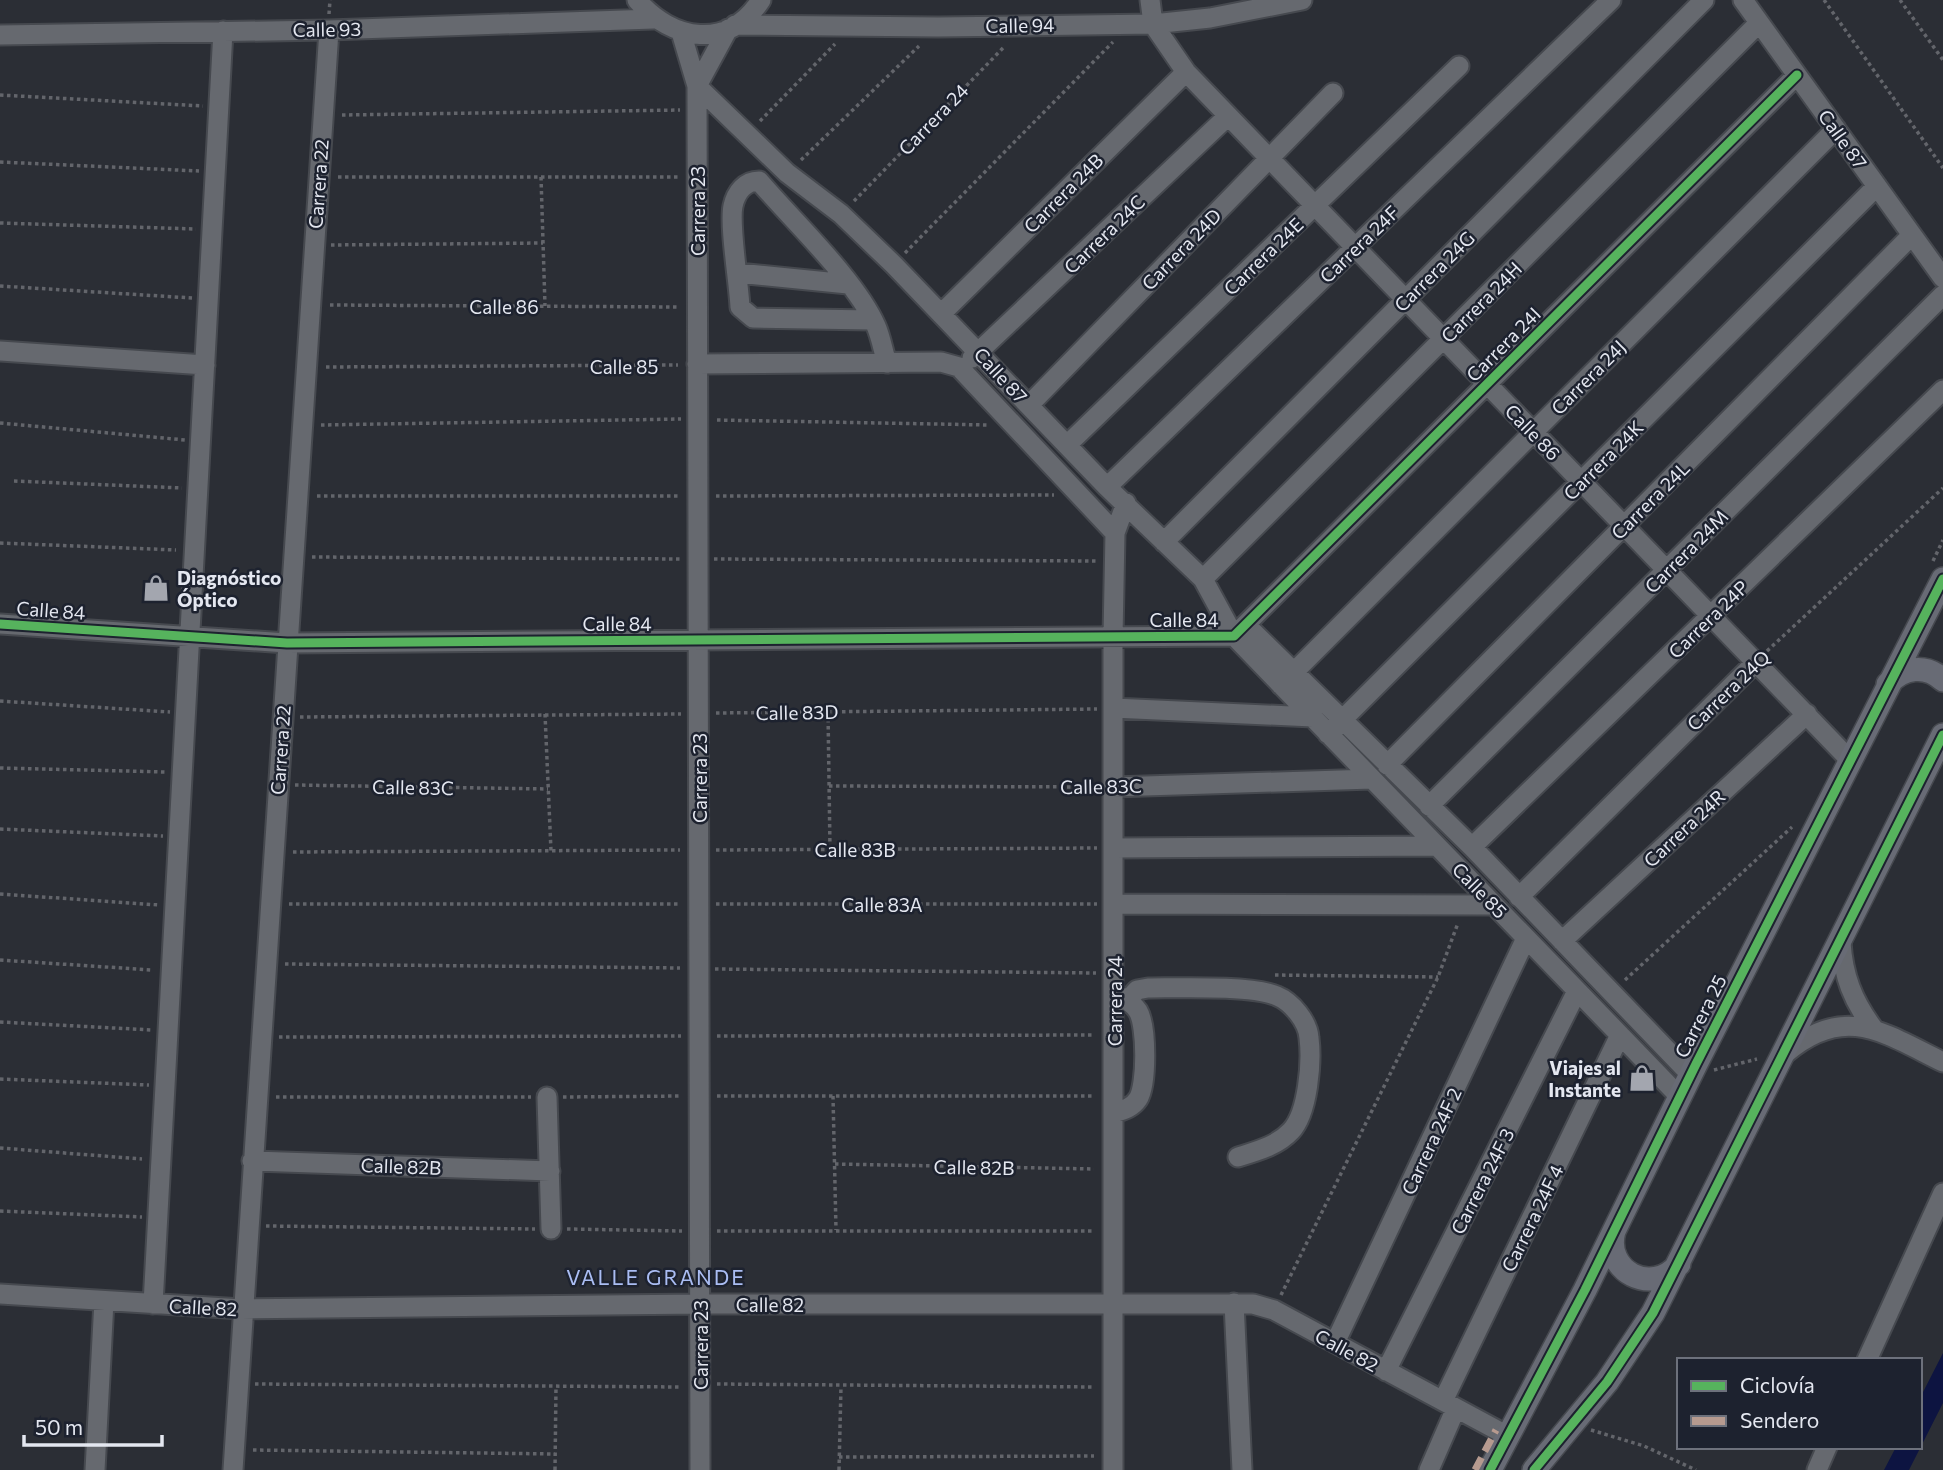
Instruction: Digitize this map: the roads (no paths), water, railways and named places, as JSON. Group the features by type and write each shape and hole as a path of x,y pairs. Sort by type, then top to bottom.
{"main road":[{"name":"Carrera 25","path":"1490,1470 1615,1228 1679,1096 1698,1073 1850,760 1943,579"},
{"path":"1884,692 1897,675 1907,670 1928,671 1943,680"},
{"path":"1534,1470 1607,1382 1636,1342 1679,1264 1777,1054 1841,942 1943,735"},
{"path":"1615,1228 1612,1241 1614,1255 1630,1275 1657,1279 1669,1274 1679,1264"}],"street":[{"path":"638,0 653,19 681,32"},
{"name":"Carrera 23","path":"697,86 732,27 754,11 761,0"},
{"name":"Calle 86","path":"1150,0 1153,24 1185,72 1850,760"},
{"name":"Calle 94","path":"681,32 705,35 732,27 1153,24 1210,18 1302,0"},
{"name":"Carrera 24F","path":"1107,487 1611,0"},
{"name":"Carrera 24G","path":"1164,542 1704,0"},
{"name":"Calle 87","path":"1743,0 1943,278"},
{"name":"Calle 93","path":"0,35 329,30 653,19"},
{"name":"Carrera 24H","path":"1203,579 1759,23"},
{"name":"Carrera 22","path":"234,1460 329,30"},
{"path":"153,1304 223,31"},
{"name":"Carrera 23","path":"681,32 697,86 701,1304 691,1385 699,1470"},
{"name":"Carrera 24E","path":"1067,446 1459,66"},
{"name":"Carrera 24B","path":"942,314 1185,72"},
{"name":"Carrera 24I","path":"1240,631 1797,75"},
{"name":"Calle 87","path":"697,86 788,173 841,214 894,265 1107,487 1203,579 1240,631 1287,679"},
{"name":"Carrera 24D","path":"1029,405 1333,93"},
{"name":"Carrera 24C","path":"950,365 980,352 1228,116"},
{"name":"Carrera 24J","path":"1287,679 1836,129"},
{"path":"872,320 753,318 740,307 733,206 741,189 750,181 759,181 848,284 872,320 887,363"},
{"name":"Carrera 24K","path":"1335,727 1877,186"},
{"name":"Carrera 24L","path":"1387,765 1912,235"},
{"path":"738,273 848,284"},
{"name":"Carrera 24M","path":"1429,806 1943,295"},
{"path":"0,351 205,365"},
{"path":"697,364 950,365 1014,426 1115,533"},
{"name":"Carrera 24P","path":"1472,848 1943,390"},
{"name":"Carrera 24","path":"1113,1463 1114,1035 1121,997 1114,973 1114,561 1115,533 1126,503"},
{"name":"Calle 84","path":"0,624 287,643 1113,637 1240,631"},
{"name":"Carrera 24Q","path":"1519,897 1756,662"},
{"path":"1287,679 1335,727 1387,765 1472,848 1610,993 1698,1073"},
{"name":"Calle 85","path":"1287,679 1313,717 1335,727 1372,779 1679,1096"},
{"path":"1113,708 1313,717"},
{"name":"Carrera 24R","path":"1562,942 1807,715"},
{"name":"Calle 83C","path":"1113,787 1372,779"},
{"path":"1114,848 1437,846"},
{"path":"1114,904 1494,905"},
{"name":"Carrera 24F 2","path":"1335,1343 1526,938"},
{"path":"1841,942 1842,961 1853,996 1873,1028"},
{"path":"1114,1105 1129,1108 1138,1098 1143,1080 1144,1029 1139,1012 1121,997 1148,988 1236,990 1277,996 1297,1012 1309,1036 1305,1105 1292,1130 1272,1146 1238,1157"},
{"name":"Carrera 24F 3","path":"1386,1371 1577,991"},
{"path":"1777,1054 1826,1029 1854,1025 1873,1028 1943,1062"},
{"name":"Carrera 24F 4","path":"1429,1470 1450,1405 1620,1035"},
{"path":"547,1097 551,1229"},
{"name":"Calle 82B","path":"252,1161 550,1171"},
{"path":"1868,1358 1943,1194"},
{"name":"Calle 82","path":"0,1294 242,1309 701,1304 1253,1304 1274,1310 1508,1436"},
{"path":"95,1470 104,1301"},
{"path":"1234,1303 1242,1470"},
{"path":"1817,1470 1826,1449"}],"place":[{"name":"Diagnóstico Óptico","path":"156,588"},
{"name":"Viajes al Instante","path":"1642,1078"}],"district":[{"name":"VALLE GRANDE","path":"656,1276"}]}
